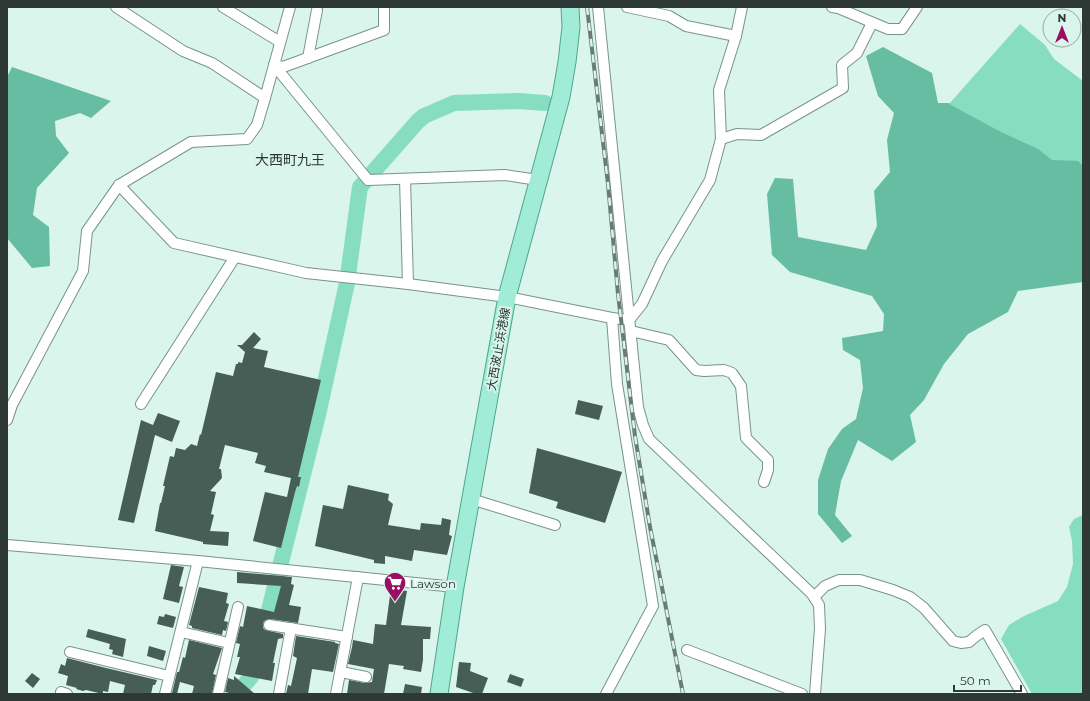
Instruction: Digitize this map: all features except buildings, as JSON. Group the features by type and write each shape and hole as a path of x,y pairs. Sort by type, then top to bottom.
{"main road":[{"name":"大西波止浜港線","path":"439,694 455,586 507,297 561,97 571,27 570,7"}],"street":[{"path":"116,7 183,51 212,63 265,98"},
{"path":"223,7 280,42"},
{"path":"7,420 12,405 83,271 87,231 119,185 191,142 247,139 257,125 290,7"},
{"path":"274,65 283,67 384,30 384,7"},
{"path":"598,7 638,407 643,425 650,440 814,597 819,604 820,629 814,688 815,694"},
{"path":"627,7 669,16 686,26 736,36"},
{"path":"629,320 642,304 662,261 710,180 721,139 719,90 736,36 742,7"},
{"path":"832,7 838,8 888,30 902,30 917,7"},
{"path":"308,58 317,10"},
{"path":"721,139 737,134 761,135 843,88 842,65 857,52 872,23"},
{"path":"274,65 368,180 505,175 538,180"},
{"path":"405,179 408,284"},
{"path":"119,185 174,243 306,273 507,297 629,320"},
{"path":"141,404 235,257"},
{"path":"606,694 653,606 617,384 612,318"},
{"path":"630,331 669,340 696,370 704,372 724,370 732,373 741,386 746,438 768,460 768,470 764,482"},
{"path":"470,499 555,525"},
{"path":"7,545 198,561 455,586"},
{"path":"165,694 198,561"},
{"path":"336,694 358,577"},
{"path":"814,597 825,586 839,580 860,580 910,597 924,608 953,641 961,643 969,642 985,630 1022,694"},
{"path":"218,694 238,607"},
{"path":"269,625 347,637"},
{"path":"279,694 291,628"},
{"path":"181,632 229,643"},
{"path":"687,650 802,694"},
{"path":"70,652 170,676"},
{"path":"341,672 366,677"}],"shaded area":[{"path":"1020,24 1042,42 1042,48 1047,48 1054,59 1083,81 1083,166 1078,161 1052,160 1038,149 1001,132 949,104"},
{"path":"883,47 932,73 938,103 1083,104 1083,282 1018,291 1008,312 968,334 944,364 924,400 910,415 916,442 892,461 858,440 841,481 835,515 852,536 842,543 818,514 818,480 828,449 842,429 856,419 863,388 860,360 843,350 842,338 883,331 884,314 872,296 790,272 772,255 767,194 775,178 793,179 798,237 866,250 877,226 874,191 890,172 887,140 894,113 878,96 866,56"},
{"path":"12,67 111,101 91,118 80,113 55,121 56,136 69,153 37,188 33,215 49,227 50,266 32,268 7,238 7,77"},
{"path":"1083,515 1083,694 1032,694 1001,639 1009,625 1024,616 1058,601 1067,587 1073,564 1072,541 1069,527 1074,519"}],"waterway":[{"path":"236,694 251,677 259,650 318,415 347,283 360,187 424,116 454,103 518,101 545,103"}],"railway":[{"path":"587,7 635,436 650,527 683,694"}],"place":[{"name":"Lawson","path":"395,602"}],"district":[{"name":"大西町九王","path":"290,160"}]}
